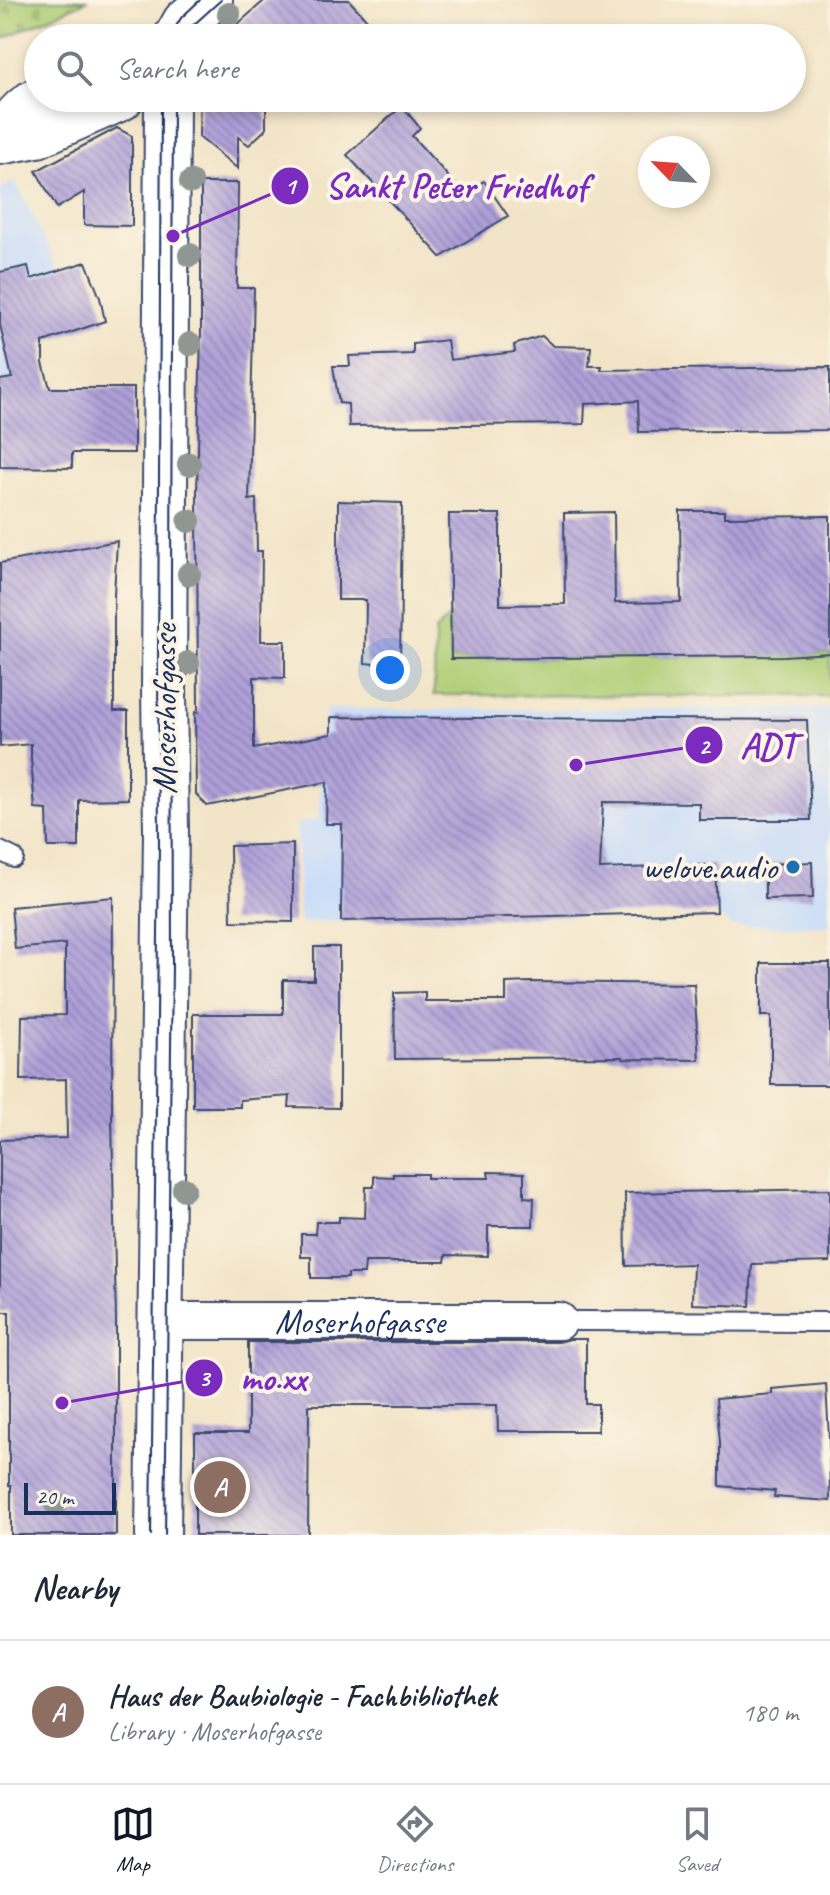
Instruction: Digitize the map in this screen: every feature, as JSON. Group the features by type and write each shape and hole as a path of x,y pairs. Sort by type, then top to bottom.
{"street":[{"path":"184,24 210,0"},
{"path":"1,141 9,126 24,110"},
{"path":"1,141 37,135 89,112"},
{"name":"Moserhofgasse","path":"158,1535 166,831 167,112"},
{"name":"Moserhofgasse","path":"160,1321 568,1321"}],"lane":[{"path":"568,1321 830,1322"}],"shaded area":[{"path":"15,181 60,271 12,378 0,380 0,189"},
{"path":"830,708 830,926 731,926 716,913 299,922 297,823 319,820 326,709"}],"green space":[{"path":"0,0 88,0 35,24 24,24 24,29 0,40"},
{"path":"450,616 451,659 830,653 830,696 434,695 435,631"}],"building":[{"path":"265,0 349,0 367,20 363,24 238,24"},
{"path":"200,112 266,112 266,129 249,145 238,137 238,169 199,137"},
{"path":"395,112 407,112 420,128 412,136 463,193 484,181 508,216 441,257 347,155"},
{"path":"117,128 132,136 132,226 84,225 84,192 57,208 36,171"},
{"path":"201,183 238,183 237,288 254,288 249,500 256,499 257,551 262,551 261,641 285,641 285,678 254,677 254,749 331,734 331,717 807,720 811,820 699,820 699,803 603,802 600,869 715,865 717,912 341,921 342,824 326,824 327,782 207,806 196,794"},
{"path":"86,262 105,321 43,342 43,363 50,388 134,388 134,453 72,453 72,468 0,467 0,380 12,378 0,325 0,272 28,266 31,279"},
{"path":"542,336 553,346 591,347 589,366 602,366 601,370 830,367 830,430 639,432 638,401 585,404 584,424 349,426 348,404 339,403 333,366 350,366 349,356 413,354 413,344 447,340 450,360 515,352 514,345"},
{"path":"338,501 402,503 400,666 365,663 366,600 338,600"},
{"path":"680,511 724,511 724,517 830,516 830,653 451,659 449,514 500,514 500,605 565,604 564,513 614,512 615,603 681,602"},
{"path":"117,541 114,711 128,711 128,799 79,800 79,847 48,847 47,810 35,809 31,744 0,747 0,563"},
{"path":"293,844 293,922 231,921 230,846"},
{"path":"812,862 813,898 765,899 765,864"},
{"path":"113,897 116,1535 11,1535 9,1312 0,1312 0,1140 67,1138 66,1079 21,1080 22,1016 65,1015 65,944 15,949 11,907"},
{"path":"314,947 339,947 339,1108 289,1107 290,1096 240,1100 240,1107 193,1107 193,1014 283,1014 283,980 314,980"},
{"path":"761,963 830,963 830,1085 771,1085 771,1016 761,1016"},
{"path":"506,983 694,984 699,1060 623,1057 395,1059 394,993 425,992 425,1001 506,1001"},
{"path":"488,1172 524,1173 524,1197 534,1198 533,1226 488,1226 488,1256 446,1255 445,1262 365,1262 364,1274 348,1274 348,1278 311,1278 311,1257 301,1257 301,1234 315,1234 316,1222 339,1222 339,1217 365,1218 366,1187 374,1187 374,1176 427,1174 427,1178 489,1178"},
{"path":"830,1189 830,1262 752,1264 750,1306 692,1304 693,1264 626,1266 625,1193"},
{"path":"586,1339 586,1404 598,1404 598,1431 498,1431 497,1405 309,1405 308,1535 195,1535 195,1433 248,1433 248,1342 559,1342"},
{"path":"826,1384 830,1501 774,1497 775,1491 720,1486 716,1399 772,1394 772,1389"}],"tram line":[{"path":"177,24 200,0"},
{"path":"194,24 221,0"},
{"path":"151,1535 159,847 161,112"},
{"path":"165,1535 172,966 173,112"}],"place":[{"name":"Sankt Peter Friedhof","path":"173,236"},
{"name":"ADT","path":"576,765"},
{"name":"welove.audio","path":"793,867"},
{"name":"mo.xx","path":"62,1403"},
{"name":"Haus der Baubiologie - Fachbibliothek","path":"220,1487"}]}
